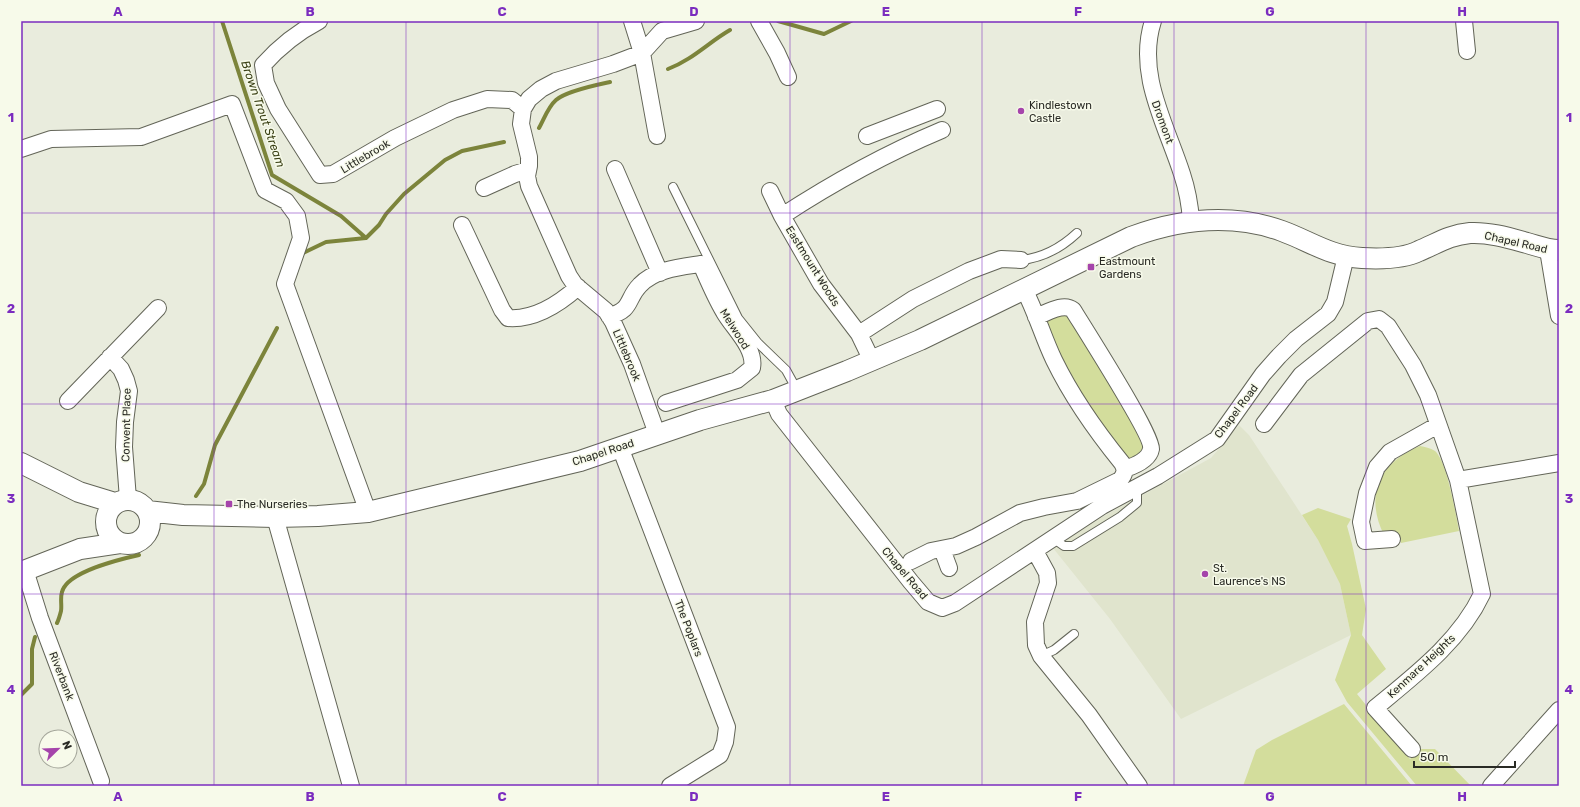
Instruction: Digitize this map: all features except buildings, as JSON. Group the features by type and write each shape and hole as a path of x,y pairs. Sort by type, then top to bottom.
{"street":[{"name":"Littlebrook","path":"319,21 302,30 273,53 263,65 266,83 278,109 320,175 333,174 395,138 452,110 488,99 512,100 523,109 521,124 529,157 527,176 529,186 569,276 578,287 596,302 609,316 619,335 632,364 657,434"},
{"path":"632,21 642,53 657,136"},
{"path":"523,109 529,99 541,89 556,82 642,53 662,32 696,21"},
{"path":"759,21 777,53 788,77"},
{"name":"Dromont","path":"1153,21 1147,55 1151,86 1182,174 1189,201 1191,221"},
{"path":"1464,21 1467,51"},
{"path":"21,149 50,139 141,137 232,104 265,190 286,201 297,216 301,238 285,284 368,512"},
{"path":"867,136 937,109"},
{"path":"887,129 896,151"},
{"name":"Eastmount Woods","path":"782,216 828,186 896,151 942,130"},
{"path":"615,169 660,273"},
{"path":"484,188 515,174 528,170"},
{"name":"Eastmount Woods","path":"770,191 782,216 821,284 859,334 872,360"},
{"path":"772,400 798,391 920,340 1131,237 1151,230 1191,221 1221,220 1255,224 1283,232 1328,252 1346,256"},
{"path":"462,225 502,310 508,318 519,319 538,313 564,300 578,287"},
{"name":"Chapel Road","path":"148,520 183,515 275,517 318,516 368,512 580,461 700,420 772,400 778,414 911,582 928,602 942,608 955,603 1035,552 1102,506 1218,439 1259,380 1279,356 1296,339 1328,314 1335,302 1346,256 1378,259 1402,256 1419,252 1444,238 1459,234 1472,233 1502,236 1553,250"},
{"path":"1553,250 1559,316"},
{"path":"859,334 913,299 962,274 1001,259 1021,260"},
{"name":"Melwood","path":"609,316 620,314 629,304 634,292 641,284 660,273 671,269 701,264 724,313 747,347 753,362 752,368 737,380 666,403"},
{"path":"911,561 931,551 956,546 1020,513 1077,501 1120,480 1124,475 1125,469 1092,423 1067,384 1046,341 1024,289"},
{"path":"1036,317 1063,306 1069,306 1073,310 1134,411 1150,440 1151,449 1146,458 1125,469"},
{"path":"68,401 158,308"},
{"name":"Kenmare Heights","path":"1264,424 1301,375 1368,321 1379,319 1388,326 1413,366 1428,395 1458,480 1482,594 1476,608 1438,653 1375,708 1412,749"},
{"name":"Convent Place","path":"110,357 121,369 129,391 125,422 124,447 113,512"},
{"path":"1392,539 1365,541 1361,522 1367,493 1377,467 1390,452 1438,425"},
{"name":"The Poplars","path":"620,447 727,727 725,742 720,755 670,786"},
{"path":"21,463 79,492 113,512"},
{"path":"1458,480 1559,463"},
{"path":"23,571 80,549 120,543 134,543 146,535 148,520 139,503 113,512 80,549"},
{"path":"113,512 110,536 120,543"},
{"path":"275,517 352,785"},
{"path":"942,549 949,568"},
{"path":"1035,552 1045,569 1048,584 1035,622 1036,645 1042,656 1089,715 1139,786"},
{"name":"Riverbank","path":"23,571 101,780"},
{"path":"1490,786 1559,710"}],"lane":[{"path":"673,187 738,318 758,342 786,370 798,391"},
{"path":"1021,260 1051,251 1066,243 1077,233"},
{"path":"1042,656 1054,650 1074,634"}],"shaded area":[{"name":"St. Laurence's NS","path":"1239,425 1249,435 1318,540 1340,584 1351,635 1181,719 1110,619 1053,548 1093,522 1211,458"}],"green space":[{"path":"1063,313 1067,314 1125,407 1145,451 1126,461 1074,388 1044,321"},
{"path":"1420,446 1435,451 1443,465 1447,476 1459,531 1401,543 1398,533 1384,535 1378,520 1376,493 1386,471 1395,461 1406,453"},
{"path":"1318,508 1351,519 1347,526 1366,609 1362,635 1386,669 1357,694 1410,759 1420,749 1435,749 1471,786 1417,786 1347,702 1335,680 1351,635 1340,584 1318,540 1302,515"},
{"path":"1344,704 1412,786 1243,786 1256,750 1272,740"}],"waterway":[{"name":"Brown Trout Stream","path":"222,21 272,175 341,216 366,238"},
{"path":"778,21 824,34 851,21"},
{"path":"668,69 693,56 730,30"},
{"path":"539,128 546,113 556,100 567,94 610,82"},
{"path":"301,254 326,242 366,238 379,225 386,214 404,194 445,160 462,151 504,142"},
{"path":"196,496 204,484 215,445 277,328"},
{"name":"Brown Trout Stream","path":"57,623 61,611 62,592 66,585 74,578 108,563 139,555"},
{"name":"Brown Trout Stream","path":"21,695 32,684 32,649 35,637"}],"place":[{"name":"Kindlestown Castle","path":"1021,111"},
{"name":"Eastmount Gardens","path":"1091,267"},
{"name":"The Nurseries","path":"229,504"},
{"name":"St. Laurence's NS","path":"1205,574"}]}
